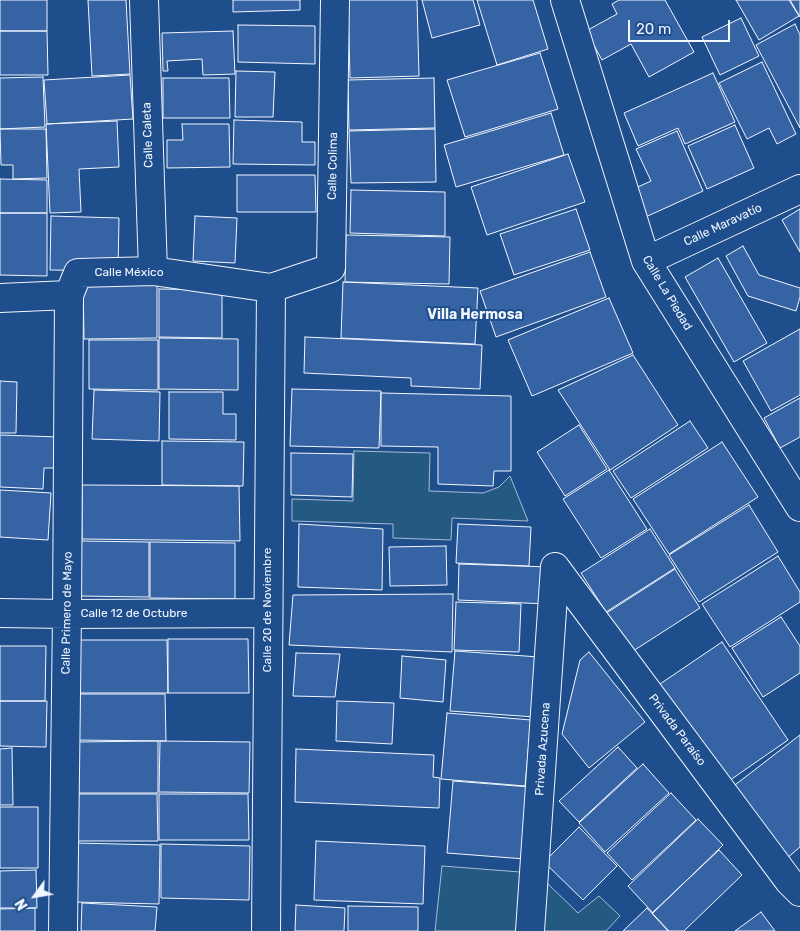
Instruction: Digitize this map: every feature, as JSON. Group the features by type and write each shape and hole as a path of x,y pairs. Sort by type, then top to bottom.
{"street":[{"name":"Calle Caleta","path":"144,0 153,271"},
{"name":"Calle Colima","path":"271,288 331,268 335,0"},
{"name":"Calle La Piedad","path":"565,0 646,261 800,507"},
{"name":"Calle Maravatío","path":"646,261 800,189"},
{"name":"Calle México","path":"68,295 78,273 153,271 271,288"},
{"name":"Calle 20 de Noviembre","path":"266,931 271,288"},
{"path":"0,298 68,295"},
{"name":"Calle Primero de Mayo","path":"63,931 67,614 68,295"},
{"name":"Privada Paraíso","path":"556,566 789,881 800,892"},
{"name":"Privada Azucena","path":"530,931 556,566"},
{"name":"Calle 12 de Octubre","path":"0,613 268,613"}],"shaded area":[{"path":"354,451 430,453 429,491 483,493 499,487 510,476 528,521 452,518 451,540 393,538 393,524 292,521 292,499 353,501"},
{"path":"442,866 520,872 516,931 435,931"},
{"path":"546,882 578,913 599,896 620,916 606,931 544,931"}],"building":[{"path":"0,0 47,0 47,31 0,31"},
{"path":"88,0 126,0 130,74 92,76"},
{"path":"233,0 300,0 300,10 233,12"},
{"path":"348,0 417,0 419,76 350,78"},
{"path":"422,0 473,0 480,25 432,38"},
{"path":"477,0 533,0 548,49 497,65"},
{"path":"619,0 665,0 694,52 649,77 631,44 602,60 586,31 617,14 612,4"},
{"path":"736,0 789,0 799,16 759,40"},
{"path":"790,0 800,0 800,17"},
{"path":"741,18 759,56 720,75 702,37"},
{"path":"795,24 800,35 800,128 756,45"},
{"path":"238,25 315,26 315,64 238,62"},
{"path":"0,31 47,31 48,75 0,75"},
{"path":"233,31 235,74 203,75 202,59 167,61 168,71 163,71 162,33"},
{"path":"540,53 558,109 465,137 447,80"},
{"path":"762,62 796,134 777,144 769,128 747,139 719,83"},
{"path":"236,71 275,72 273,117 235,117"},
{"path":"713,73 735,122 685,144 678,128 638,146 624,113"},
{"path":"130,75 133,119 47,124 44,80"},
{"path":"43,77 45,127 0,129 0,78"},
{"path":"163,78 229,78 230,118 163,118"},
{"path":"434,78 435,128 349,130 348,80"},
{"path":"551,113 564,155 456,187 444,145"},
{"path":"234,120 302,122 302,142 315,142 315,165 233,164"},
{"path":"117,121 119,167 79,169 81,212 50,213 46,124"},
{"path":"182,124 229,124 230,167 167,168 167,140 183,140"},
{"path":"735,125 754,168 707,189 688,146"},
{"path":"0,129 46,129 47,178 13,179 13,165 1,165"},
{"path":"435,129 436,182 351,183 349,131"},
{"path":"677,131 703,191 641,219 629,191 651,181 636,149"},
{"path":"568,154 585,202 487,235 471,187"},
{"path":"237,175 315,175 316,212 237,212"},
{"path":"0,179 47,180 47,213 0,213"},
{"path":"351,190 445,192 445,236 350,233"},
{"path":"576,209 590,250 514,275 500,234"},
{"path":"800,209 800,252 782,220"},
{"path":"0,213 47,213 47,276 0,275"},
{"path":"51,216 119,218 118,271 50,270"},
{"path":"195,216 237,218 235,263 193,261"},
{"path":"346,235 450,237 449,284 345,282"},
{"path":"743,246 759,275 800,288 800,297 796,311 748,296 726,256"},
{"path":"590,252 606,297 496,337 480,291"},
{"path":"718,258 767,343 734,362 685,277"},
{"path":"83,277 157,277 157,338 84,339"},
{"path":"343,282 478,288 475,344 341,338"},
{"path":"159,289 222,290 222,338 159,337"},
{"path":"609,298 633,353 532,396 508,340"},
{"path":"800,329 800,395 771,411 743,361"},
{"path":"305,337 482,345 480,389 411,386 411,378 304,373"},
{"path":"159,338 238,339 238,390 159,389"},
{"path":"89,340 158,340 158,390 89,389"},
{"path":"633,355 678,425 610,470 558,390"},
{"path":"0,381 17,382 16,433 0,433"},
{"path":"292,389 381,391 379,448 290,446"},
{"path":"94,390 160,392 159,441 92,439"},
{"path":"169,392 223,392 223,414 236,414 236,440 169,439"},
{"path":"381,393 511,396 511,471 494,471 493,486 438,484 438,447 381,446"},
{"path":"800,398 800,437 780,448 764,418"},
{"path":"690,421 708,448 631,498 613,471"},
{"path":"579,425 607,469 565,496 537,452"},
{"path":"0,435 59,437 58,468 44,468 43,489 0,487"},
{"path":"162,441 244,442 243,486 162,485"},
{"path":"722,442 758,497 669,554 633,499"},
{"path":"291,453 353,454 352,497 291,495"},
{"path":"609,470 647,529 601,558 563,499"},
{"path":"82,485 239,486 240,541 82,539"},
{"path":"0,490 51,493 48,540 0,537"},
{"path":"749,505 778,552 699,602 669,555"},
{"path":"299,524 383,529 382,590 298,587"},
{"path":"458,524 531,527 529,566 456,563"},
{"path":"650,529 675,568 606,612 581,573"},
{"path":"80,541 149,542 149,597 79,596"},
{"path":"150,542 235,543 235,599 150,598"},
{"path":"446,546 447,585 390,586 389,547"},
{"path":"778,556 800,592 800,602 730,647 702,604"},
{"path":"459,564 549,567 548,604 458,600"},
{"path":"675,569 700,608 630,653 605,614"},
{"path":"453,594 452,652 289,645 293,595"},
{"path":"456,602 521,604 519,652 454,650"},
{"path":"781,617 800,646 800,673 763,697 732,648"},
{"path":"168,639 248,639 249,693 168,693"},
{"path":"73,640 167,640 168,693 73,693"},
{"path":"722,642 788,740 723,785 657,686"},
{"path":"0,646 46,646 45,701 0,701"},
{"path":"455,651 539,657 535,717 450,711"},
{"path":"589,652 645,722 589,768 562,734 580,660"},
{"path":"296,653 340,654 335,697 293,696"},
{"path":"402,656 446,660 443,702 400,698"},
{"path":"73,694 165,694 166,741 73,740"},
{"path":"0,701 47,701 46,747 0,746"},
{"path":"337,701 394,703 392,744 336,741"},
{"path":"447,713 531,720 525,786 441,779"},
{"path":"800,735 800,847 786,859 731,788"},
{"path":"158,741 158,793 73,793 74,742"},
{"path":"160,741 250,742 249,793 159,792"},
{"path":"618,747 637,768 579,822 559,801"},
{"path":"12,748 13,805 0,805 0,749"},
{"path":"296,749 434,755 433,777 440,778 439,808 295,802"},
{"path":"643,764 669,793 605,852 579,823"},
{"path":"453,781 530,787 525,859 447,853"},
{"path":"671,793 696,820 632,880 607,853"},
{"path":"74,794 157,794 158,841 74,841"},
{"path":"159,794 248,794 249,840 159,840"},
{"path":"0,807 38,807 38,868 0,868"},
{"path":"698,819 723,845 653,913 628,886"},
{"path":"579,827 617,866 583,900 544,862"},
{"path":"316,841 425,846 423,904 314,900"},
{"path":"75,843 160,845 159,904 74,902"},
{"path":"161,844 250,846 249,900 161,898"},
{"path":"719,850 742,875 684,931 669,931 652,913"},
{"path":"36,870 37,908 0,908 0,871"},
{"path":"82,903 157,907 155,931 81,931"},
{"path":"296,905 345,908 344,931 295,931"},
{"path":"348,906 418,907 418,931 348,931"},
{"path":"35,908 35,931 0,931 0,909"},
{"path":"647,908 668,931 623,931"},
{"path":"761,912 775,931 735,931"}],"district":[{"name":"Villa Hermosa","path":"475,315"}]}
